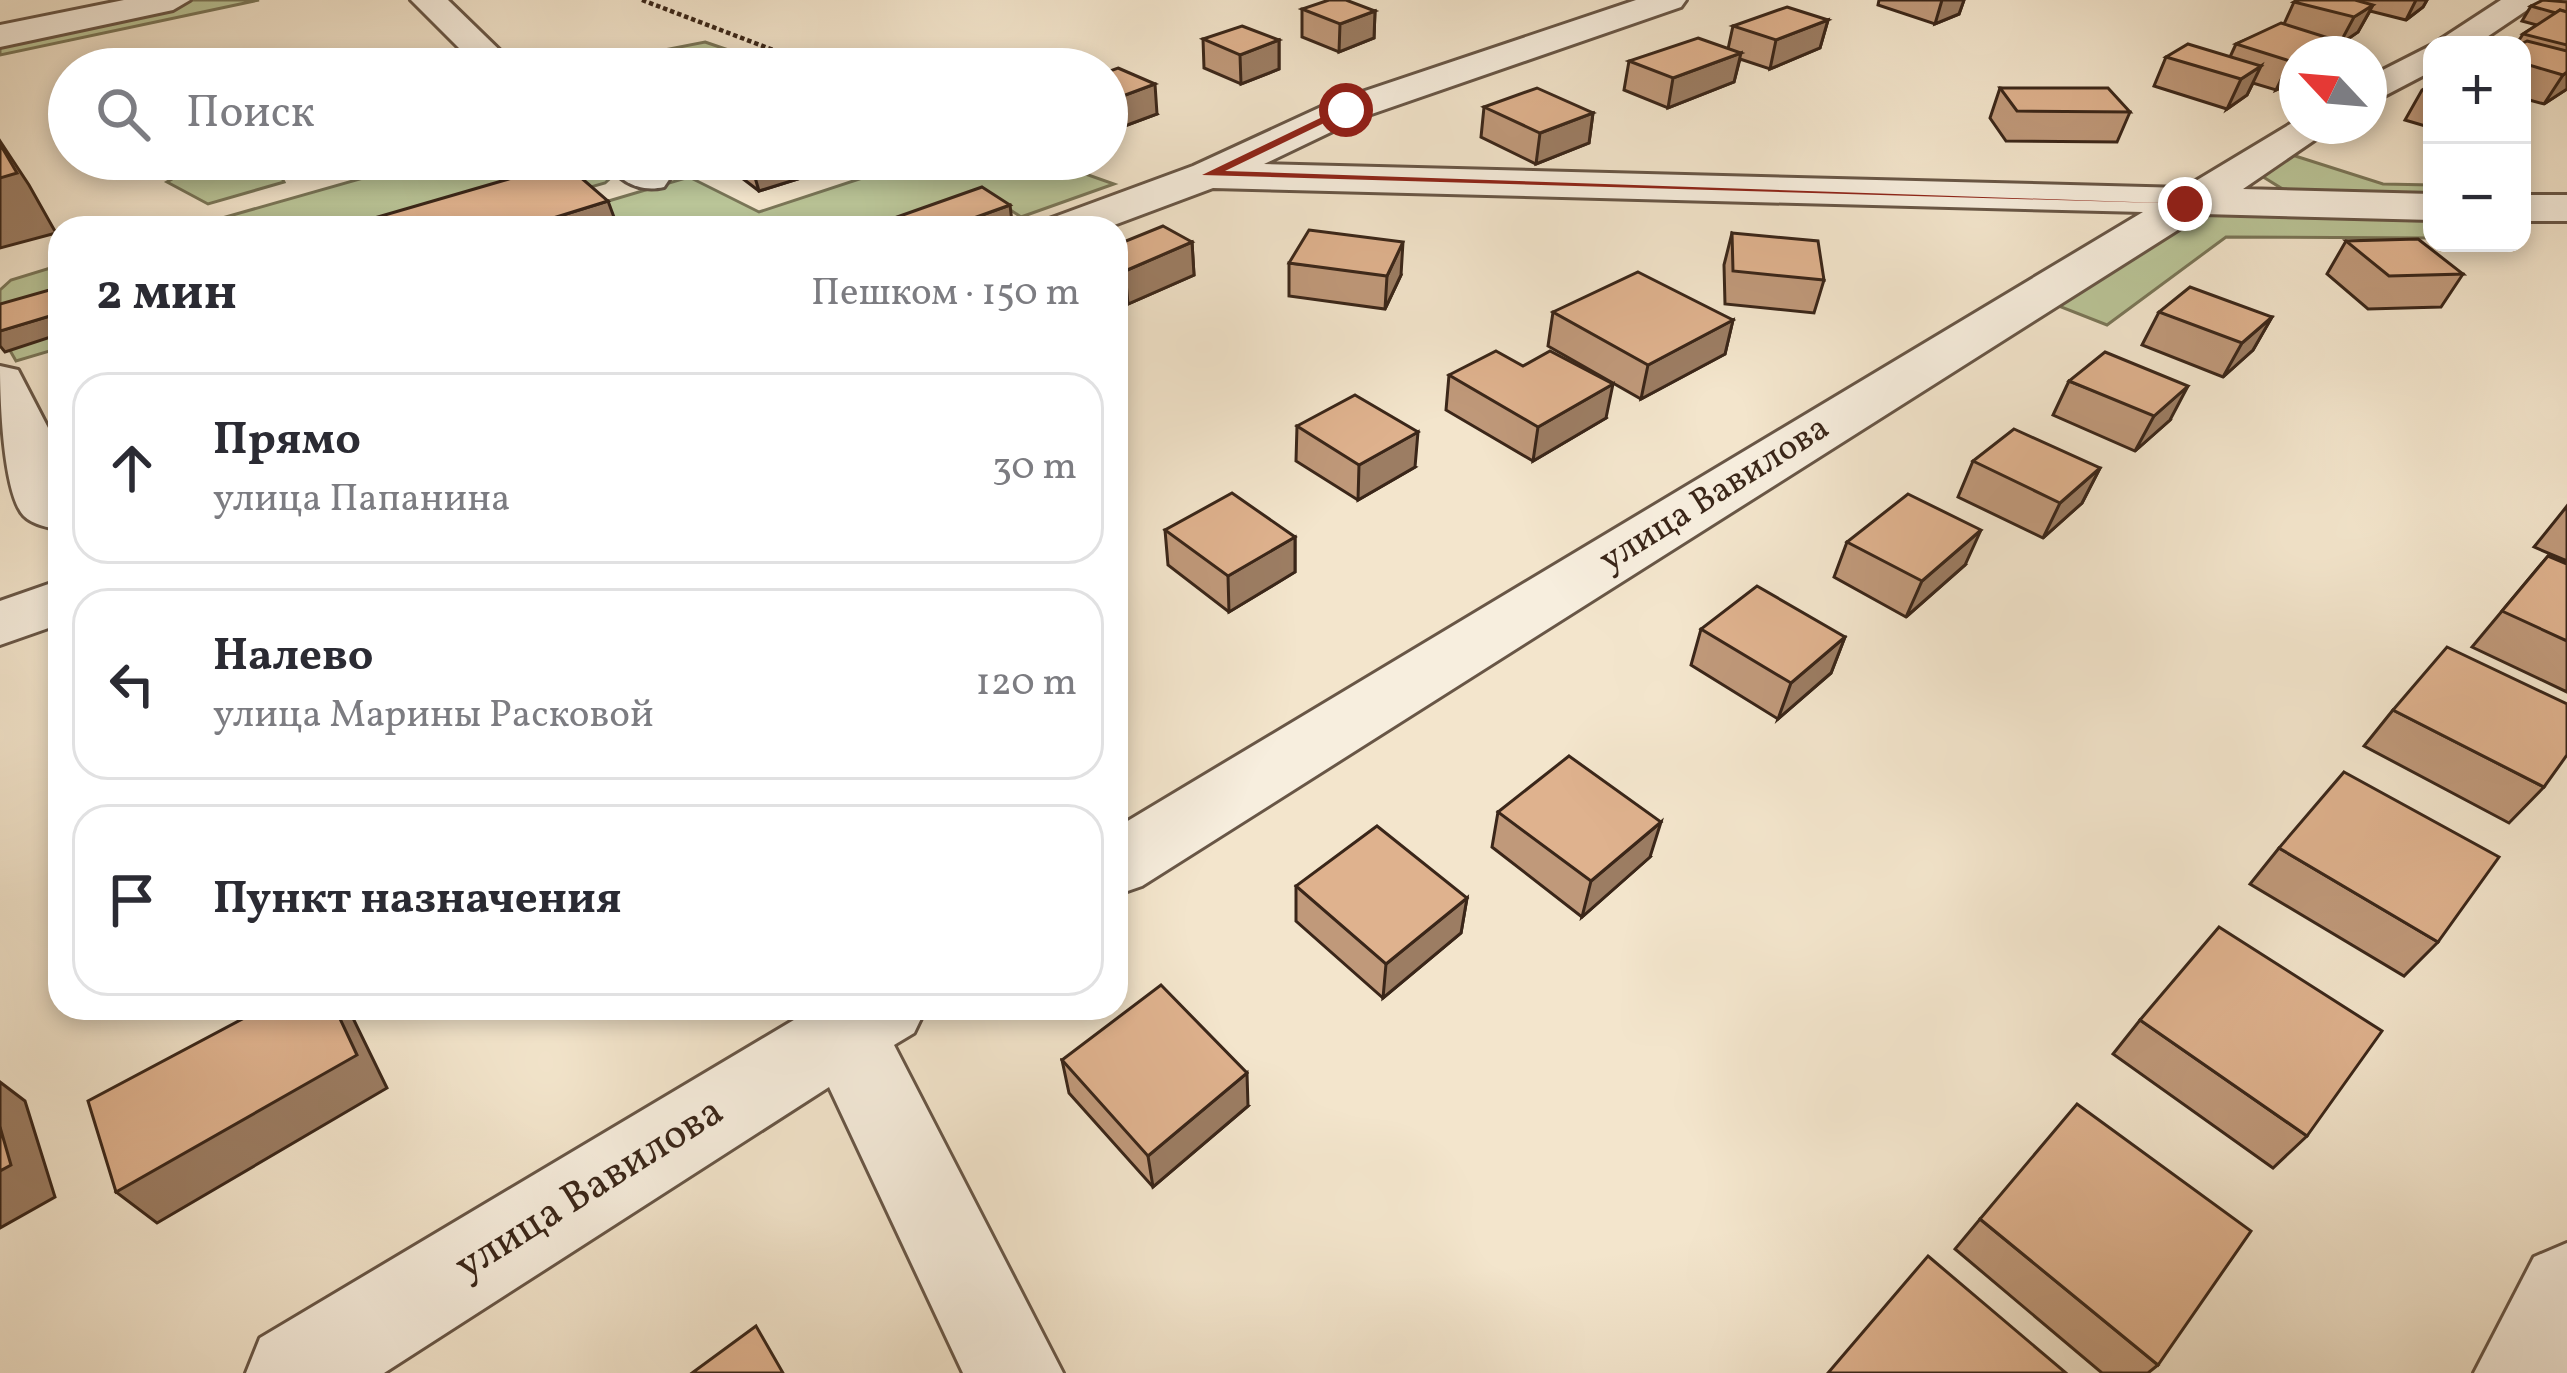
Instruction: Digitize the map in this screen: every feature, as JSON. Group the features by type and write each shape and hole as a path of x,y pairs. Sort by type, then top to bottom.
{"street":[{"path":"0,8 65,0"},
{"path":"0,36 172,0"},
{"path":"428,0 479,48"},
{"path":"1097,216 1208,175 1346,110 1669,0"},
{"path":"2465,36 2525,0"},
{"path":"2387,82 2423,61"},
{"name":"улица Вавилова","path":"1128,858 2284,144"},
{"path":"1208,175 2423,207"},
{"path":"2531,208 2567,208"},
{"path":"0,381 37,460 48,507"},
{"path":"0,624 48,606"},
{"path":"865,1020 1015,1373"},
{"name":"улица Вавилова","path":"295,1373 865,1020"},
{"path":"2523,1373 2567,1290"}],"path":[{"path":"642,0 768,48"}],"green space":[{"path":"185,0 259,0 0,55 0,40"},
{"path":"705,42 723,48 674,48"},
{"path":"2289,154 2383,184 2423,185 2423,196 2289,193 2260,175"},
{"path":"283,180 284,182 208,204 167,182"},
{"path":"356,180 608,180 488,216 229,216"},
{"path":"679,180 695,180 759,212 856,180 1103,180 1114,184 1024,216 991,197 935,216 607,216 595,205"},
{"path":"2210,215 2423,219 2423,238 2226,237 2107,325 2056,305 2188,221"},
{"path":"48,269 48,352 16,361 0,333 0,290 11,280"}],"building":[{"path":"1346,0 1375,11 1340,24 1302,9"},
{"path":"2355,0 2373,5 2354,17 2294,2"},
{"path":"2543,0 2567,2 2567,12 2531,6"},
{"path":"1787,7 1828,20 1776,40 1733,26"},
{"path":"2560,10 2567,12 2567,45 2523,34"},
{"path":"2281,23 2322,36 2279,36 2279,58 2236,44"},
{"path":"1242,26 1279,40 1240,55 1203,39"},
{"path":"1698,38 1741,53 1673,78 1629,61"},
{"path":"2531,42 2567,51 2563,75 2531,66"},
{"path":"2188,44 2261,66 2241,79 2166,57"},
{"path":"1128,72 1155,84 1128,94"},
{"path":"1537,88 1593,113 1540,133 1484,107"},
{"path":"2000,88 2108,88 2130,112 2017,111"},
{"path":"0,144 17,173 0,178"},
{"path":"505,180 584,180 608,201 560,216 381,216"},
{"path":"982,187 1010,205 979,216 900,216"},
{"path":"1163,226 1192,242 1128,270 1128,240"},
{"path":"1309,230 1403,242 1387,276 1289,263"},
{"path":"1732,233 1818,241 1824,280 1733,271"},
{"path":"2418,239 2423,252 2435,252 2463,274 2389,276 2346,241"},
{"path":"1638,272 1733,320 1648,365 1553,312"},
{"path":"2190,287 2272,317 2242,343 2159,312"},
{"path":"48,290 48,317 0,331 0,304"},
{"path":"1496,351 1523,366 1550,351 1613,384 1538,427 1449,375"},
{"path":"2105,352 2188,386 2154,416 2069,381"},
{"path":"1355,395 1418,432 1359,465 1297,426"},
{"path":"2014,429 2100,468 2060,503 1973,461"},
{"path":"1232,493 1295,537 1228,576 1165,530"},
{"path":"1908,494 1981,530 1922,581 1847,542"},
{"path":"2548,556 2567,564 2567,641 2502,611"},
{"path":"1757,586 1845,637 1791,683 1701,629"},
{"path":"2447,647 2567,704 2567,755 2544,787 2393,710"},
{"path":"1569,756 1661,822 1591,881 1498,812"},
{"path":"2344,772 2499,857 2438,942 2279,848"},
{"path":"1377,826 1467,898 1386,964 1296,886"},
{"path":"2219,927 2382,1031 2307,1136 2140,1020"},
{"path":"1161,985 1247,1073 1148,1156 1062,1060 1115,1020 1128,1020 1128,1010"},
{"path":"240,1020 341,1020 357,1055 116,1192 88,1101"},
{"path":"2077,1104 2251,1231 2158,1365 1980,1219"},
{"path":"0,1127 11,1165 0,1171"},
{"path":"1928,1256 2066,1373 1828,1373"},
{"path":"756,1326 783,1373 692,1373"}],"route":[{"path":"1346,110 1208,175 2185,204"}]}
